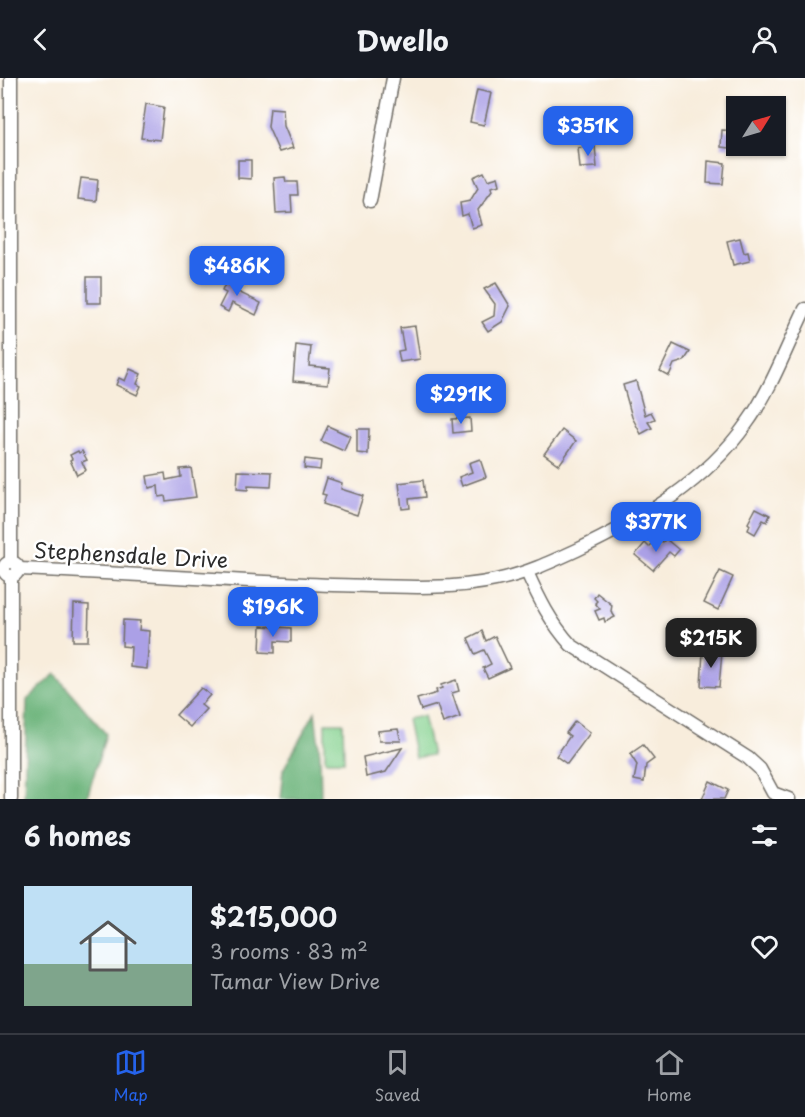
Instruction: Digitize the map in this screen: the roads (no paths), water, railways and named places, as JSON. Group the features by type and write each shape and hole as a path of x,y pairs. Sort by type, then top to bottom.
{"street":[{"path":"11,78 13,569 11,799"},
{"path":"370,201 393,78"},
{"name":"Stephensdale Drive","path":"13,569 383,586 467,584 496,580 526,572 644,516 687,487 748,422 765,393 805,309"},
{"path":"526,572 544,610 571,645 748,758 760,769 773,796 789,799"}]}
